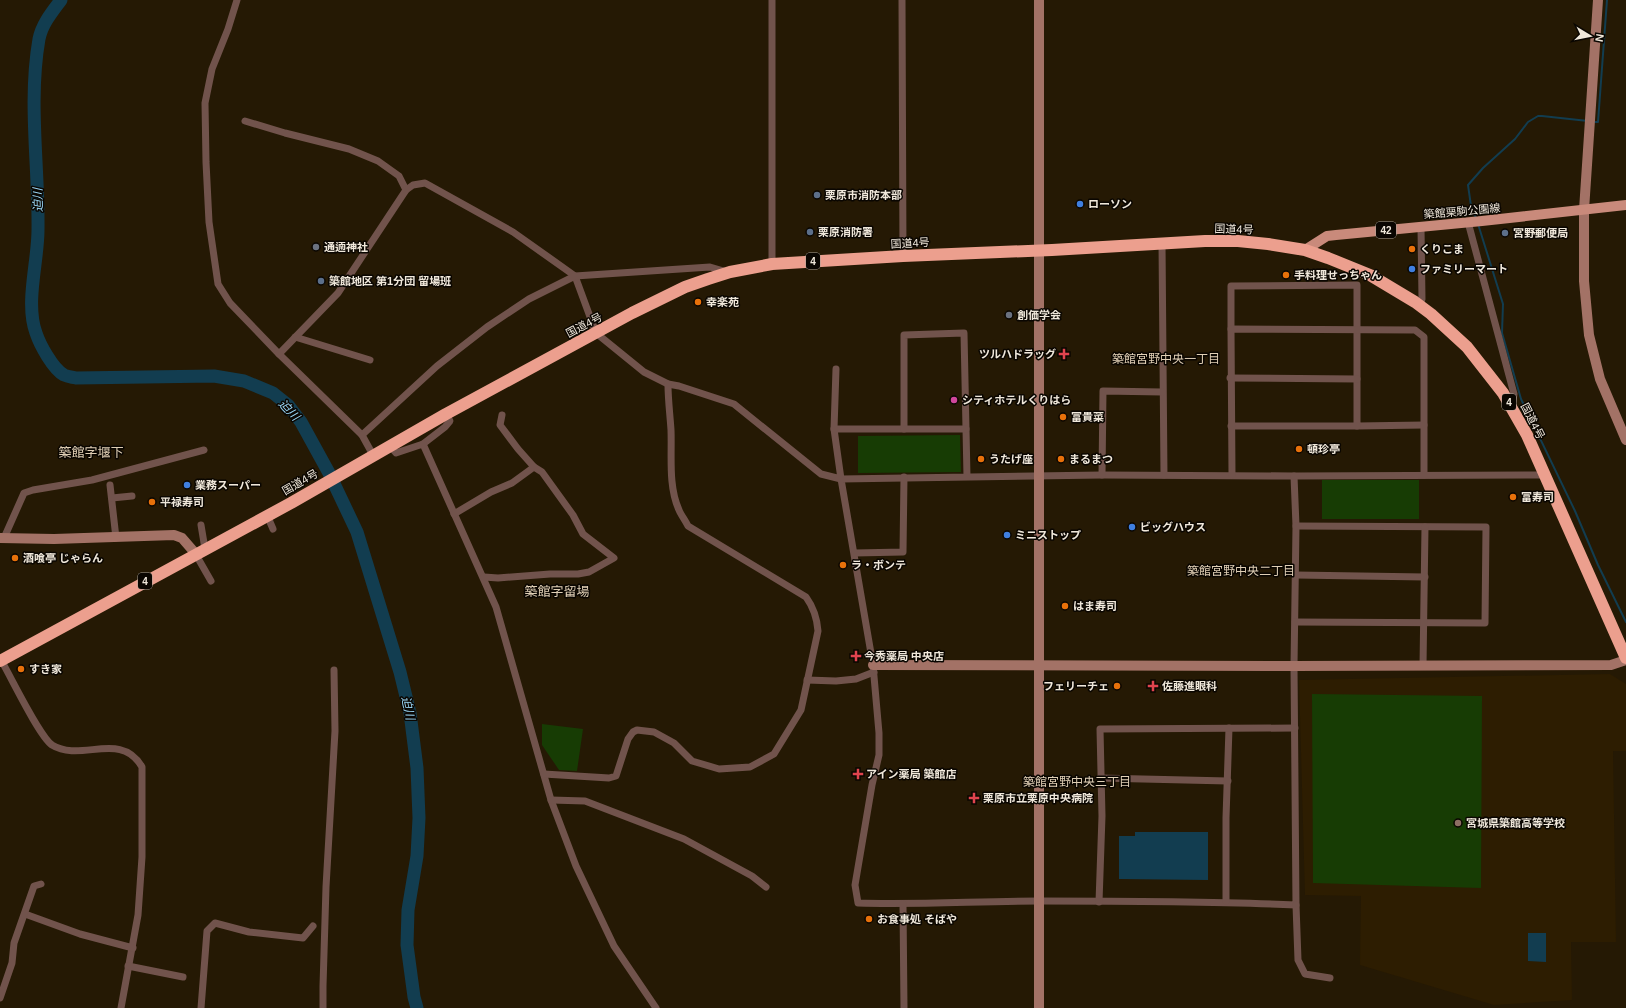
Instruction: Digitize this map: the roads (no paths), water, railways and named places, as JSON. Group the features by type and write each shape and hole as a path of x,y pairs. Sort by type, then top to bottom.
{"highway":[{"name":"国道4号","path":"1,661 290,503 446,414 685,287 730,272 772,264 1162,243 1238,241 1305,250 1370,275 1396,289 1420,305 1467,347 1480,361 1512,407 1527,435 1622,637 1626,659"}],"main road":[{"name":"築館栗駒公園線","path":"1305,250 1327,236 1336,234 1474,222 1626,205"}],"street":[{"path":"237,0 228,29 212,69 205,103 209,222 218,284 230,303 279,354 362,435 369,457"},
{"path":"772,0 772,264"},
{"path":"902,0 903,256"},
{"path":"1039,0 1039,1008"},
{"path":"1598,0 1584,210 1584,281 1589,335 1600,379 1626,440"},
{"path":"245,121 349,149 378,160 399,176 406,190"},
{"path":"279,354 338,292 406,190 413,185 425,183 513,232 575,276 596,333 644,372 668,384 679,386 734,404 821,474 841,479 1102,475 1545,475"},
{"path":"1474,222 1514,394 1512,407"},
{"path":"1420,305 1422,298 1421,227"},
{"path":"1162,243 1162,392 1164,475"},
{"path":"362,435 437,366 487,327 529,299 575,276 710,267 730,272"},
{"path":"1232,475 1230,378 1231,286 1357,285 1357,426"},
{"path":"1231,329 1415,330 1424,337 1424,475"},
{"path":"904,429 904,335 964,334 967,477"},
{"path":"295,337 370,360"},
{"path":"836,369 834,429 873,668 879,733 879,755 872,784 855,885 858,903 903,904 1039,901 1226,901 1296,905"},
{"path":"1230,378 1357,379"},
{"path":"544,774 609,778 616,776 628,739 637,730 654,732 674,743 692,761 719,769 750,767 774,754 801,710 818,631 817,618 812,606 806,598 688,526 678,509 674,493 668,384"},
{"path":"1102,475 1102,391 1162,392"},
{"path":"390,446 396,453 423,444 445,427 450,421 446,414"},
{"path":"484,577 498,578 550,574 578,574 589,572 614,558 583,534 573,514 542,472 534,468 500,425 502,415"},
{"path":"1231,426 1424,425"},
{"path":"834,429 966,429"},
{"path":"423,444 484,577 496,607 551,800 576,866 614,946 656,1008"},
{"path":"200,551 178,536 54,539 2,538 24,493 33,490 92,480 204,450"},
{"path":"454,514 491,492 512,483 534,468"},
{"path":"1294,476 1296,526 1294,728 1298,960 1305,974 1330,978"},
{"path":"854,553 903,552 904,477"},
{"path":"110,485 116,538"},
{"path":"112,498 132,496"},
{"path":"267,515 273,529"},
{"path":"201,524 200,551 211,581"},
{"path":"1295,622 1485,623 1486,527 1296,526"},
{"path":"1423,666 1426,527"},
{"path":"1296,575 1425,577"},
{"path":"807,680 836,681 856,679 873,668 1038,665 1611,665 1626,659"},
{"path":"1,661 42,734 52,744 62,749 75,751 122,749 134,756 142,767 142,857 138,915 121,1008"},
{"path":"324,1008 322,986 325,894 335,731 334,670"},
{"path":"1226,901 1229,728"},
{"path":"1100,902 1102,816 1100,729 1294,728"},
{"path":"1100,778 1228,780"},
{"path":"551,800 585,801 684,839 752,876 766,888"},
{"path":"0,998 12,963 14,943 34,886 41,884"},
{"path":"903,904 904,1008"},
{"path":"25,914 80,934 133,948"},
{"path":"201,1008 208,931 215,923 249,932 303,938 313,926"},
{"path":"128,966 183,977"}],"water":[{"path":"1135,832 1208,832 1208,880 1119,879 1119,836 1135,836"},
{"path":"1528,933 1546,933 1546,962 1528,961"}],"waterway":[{"name":"迫川","path":"61,0 48,18 40,34 34,87 38,230 32,309 36,333 51,362 64,375 76,378 214,376 244,381 273,393 288,405 301,422 329,473 357,532 400,672 410,713 417,768 419,818 417,856 408,910 407,945 414,997 417,1008"},
{"path":"1594,122 1598,122 1607,0"},
{"path":"1476,218 1471,206 1468,185 1483,168 1515,139 1528,122 1538,116 1588,121"},
{"path":"1478,224 1503,304 1502,333 1521,399 1626,622"}],"place":[{"name":"栗原市消防本部","path":"817,195"},
{"name":"ローソン","path":"1080,204"},
{"name":"栗原消防署","path":"810,232"},
{"name":"宮野郵便局","path":"1505,233"},
{"name":"通遖神社","path":"316,247"},
{"name":"くりこま","path":"1412,249"},
{"name":"ファミリーマート","path":"1412,269"},
{"name":"手料理せっちゃん","path":"1286,275"},
{"name":"築館地区 第1分団 留場班","path":"321,281"},
{"name":"幸楽苑","path":"698,302"},
{"name":"創価学会","path":"1009,315"},
{"name":"ツルハドラッグ","path":"1064,354"},
{"name":"シティホテルくりはら","path":"954,400"},
{"name":"富貴菜","path":"1063,417"},
{"name":"頓珍亭","path":"1299,449"},
{"name":"うたげ座","path":"981,459"},
{"name":"まるまつ","path":"1061,459"},
{"name":"業務スーパー","path":"187,485"},
{"name":"富寿司","path":"1513,497"},
{"name":"平禄寿司","path":"152,502"},
{"name":"ビッグハウス","path":"1132,527"},
{"name":"ミニストップ","path":"1007,535"},
{"name":"酒喰亭 じゃらん","path":"15,558"},
{"name":"ラ・ボンテ","path":"843,565"},
{"name":"はま寿司","path":"1065,606"},
{"name":"今秀薬局 中央店","path":"856,656"},
{"name":"すき家","path":"21,669"},
{"name":"フェリーチェ","path":"1117,686"},
{"name":"佐藤進眼科","path":"1153,686"},
{"name":"アイン薬局 築館店","path":"858,774"},
{"name":"栗原市立栗原中央病院","path":"974,798"},
{"name":"宮城県築館高等学校","path":"1458,823"},
{"name":"お食事処 そばや","path":"869,919"}],"district":[{"name":"築館宮野中央一丁目","path":"1166,359"},
{"name":"築館字堰下","path":"91,452"},
{"name":"築館宮野中央二丁目","path":"1241,571"},
{"name":"築館字留場","path":"557,591"},
{"name":"築館宮野中央三丁目","path":"1077,782"}]}
